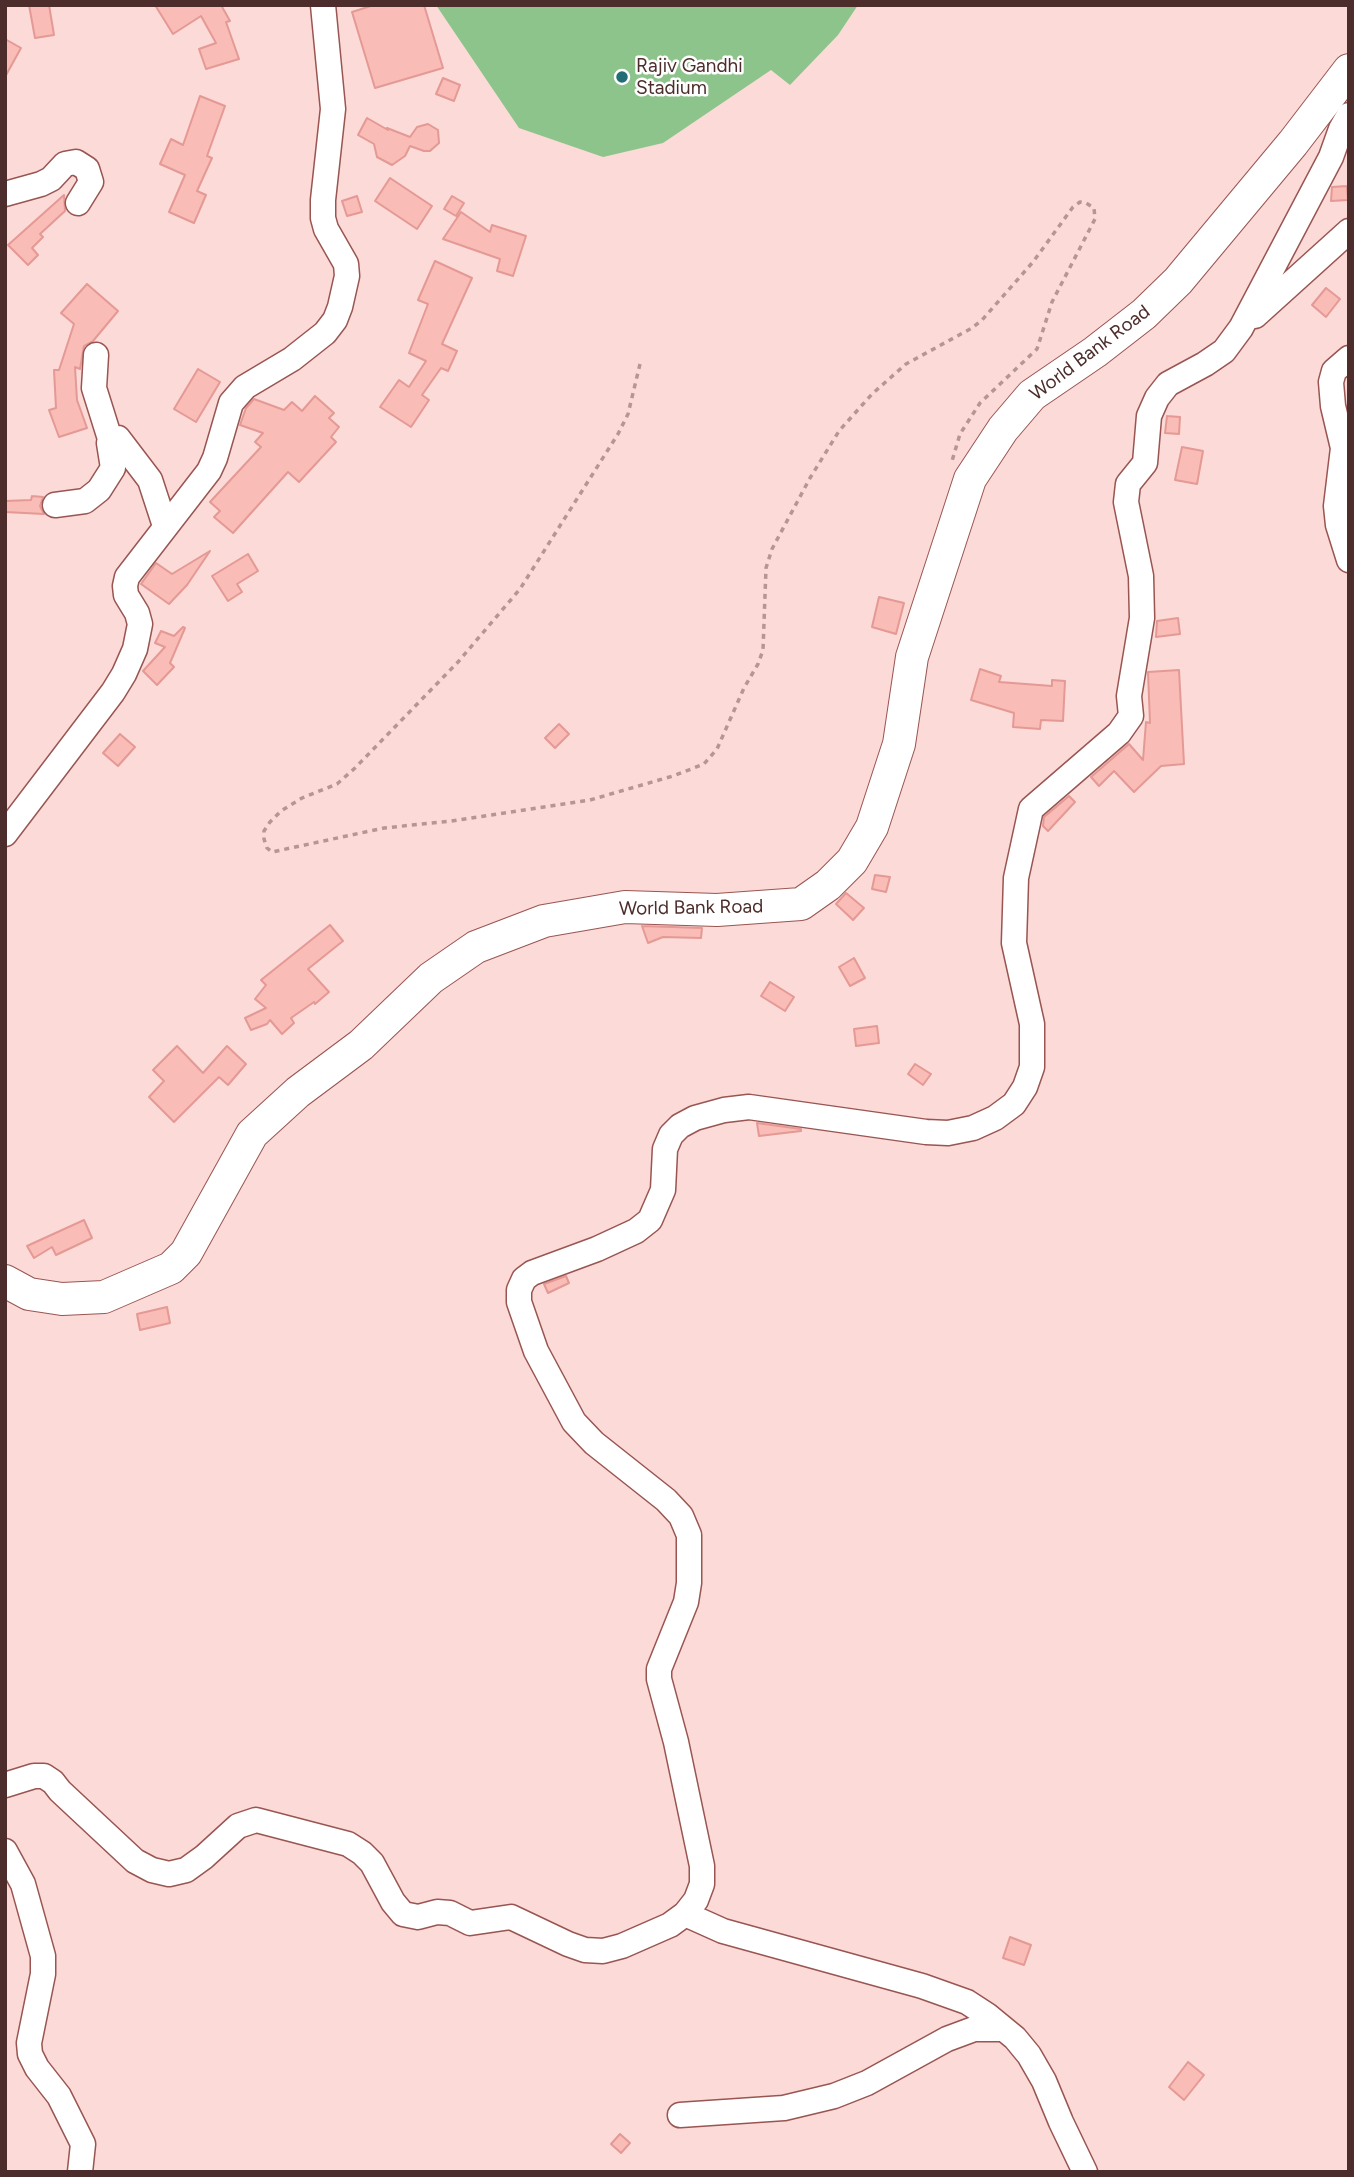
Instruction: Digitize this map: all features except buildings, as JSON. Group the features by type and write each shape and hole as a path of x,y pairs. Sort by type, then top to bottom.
{"main road":[{"name":"World Bank Road","path":"5,1281 29,1294 62,1299 104,1297 171,1268 186,1253 252,1133 298,1091 361,1045 430,978 477,947 544,921 625,907 717,910 801,904 828,885 852,861 872,827 899,744 912,657 970,479 1003,429 1032,395 1096,352 1144,314 1178,281 1293,143 1349,70"}],"street":[{"path":"5,834 124,674 135,649 140,624 126,595 127,578 209,471 227,412 236,396 245,387 310,346 335,320 340,307 347,276 346,264 326,229 323,218 333,109 323,5"},
{"path":"5,1784 44,1776 135,1861 152,1870 169,1874 186,1870 238,1826 256,1820 348,1844 372,1863 393,1902 403,1914 418,1917 437,1912 450,1913 470,1923 511,1917 568,1944 585,1950 603,1951 622,1946 670,1925 685,1914 696,1900 702,1884 702,1866 676,1742 659,1679 659,1669 686,1602 689,1583 689,1535 681,1516 666,1500 594,1443 575,1422 536,1351 519,1302 519,1290 524,1279 531,1273 597,1249 636,1231 650,1220 663,1190 665,1149 668,1142 680,1126 695,1118 749,1107 948,1133 984,1123 1014,1104 1025,1087 1032,1067 1032,1024 1014,943 1016,878 1031,809 1119,733 1131,716 1129,696 1143,618 1141,576 1126,502 1128,484 1145,463 1149,416 1157,398 1168,384 1224,351 1241,328 1331,157 1349,115"},
{"path":"5,194 41,184 51,179 65,164 76,162 87,169 91,183 78,203"},
{"path":"1241,328 1349,231"},
{"path":"55,505 85,501 99,490 113,468 110,439 94,388 96,355"},
{"path":"1349,358 1334,371 1331,382 1333,406 1343,448 1336,506 1338,525 1349,560"},
{"path":"110,439 118,438 125,445 150,480 166,526"},
{"path":"5,1851 23,1884 43,1956 43,1974 29,2043 30,2054 37,2068 59,2096 83,2144 79,2172"},
{"path":"685,1914 723,1931 922,1986 967,2002 1004,2029 1029,2055 1086,2172"},
{"path":"680,2115 784,2108 834,2096 867,2082 947,2039 974,2029 1004,2029"}],"path":[{"path":"640,364 628,414 618,434 520,589 458,662 355,768 337,784 302,798 281,811 270,822 264,831 264,839 267,848 272,852 372,830 590,800 693,770 704,764 717,749 763,650 766,568 772,549 839,431 872,394 906,364 982,320 1033,262 1064,217 1080,202 1086,203 1094,208 1095,219 1052,302 1037,349 980,404 960,434 951,463 970,479"}],"green space":[{"name":"Rajiv Gandhi Stadium","path":"436,5 858,5 838,35 790,85 771,70 663,143 603,157 519,128"}],"place":[{"name":"Rajiv Gandhi Stadium","path":"622,77"}]}
